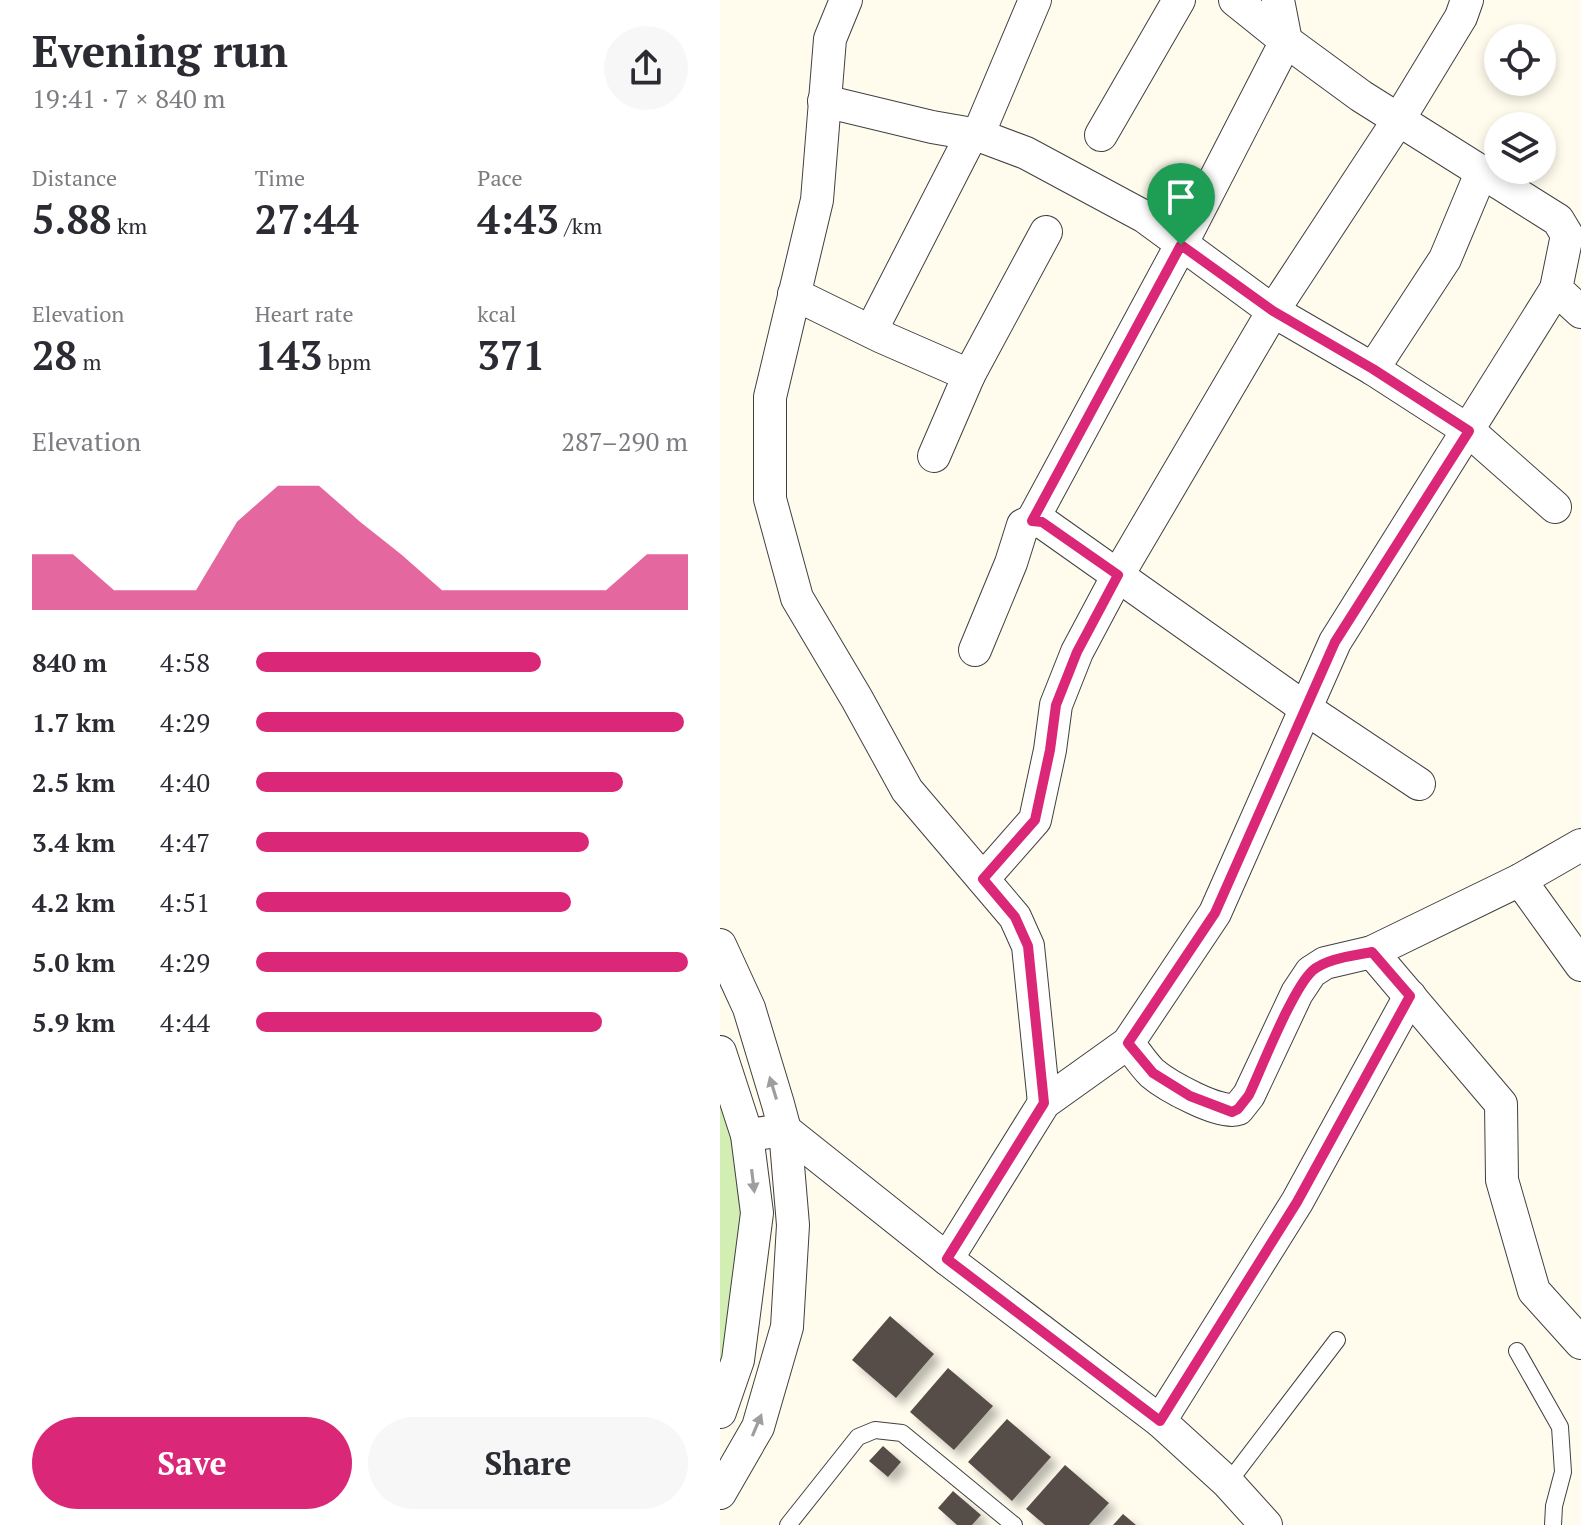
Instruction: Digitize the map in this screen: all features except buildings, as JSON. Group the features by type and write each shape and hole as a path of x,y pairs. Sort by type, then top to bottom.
{"street":[{"path":"846,0 830,39 817,200 770,397 770,499 797,598 907,790 1015,917 1028,946 1044,1103"},
{"path":"871,331 975,134 1035,0"},
{"path":"1101,135 1179,0"},
{"path":"947,1259 1044,1103 1128,1043 1215,913 1335,642 1556,289 1567,235 1558,220 1361,96 1235,0"},
{"path":"1032,521 1181,245 1286,41 1278,0"},
{"path":"983,879 1035,820 1056,705 1077,652 1118,575 1273,311 1399,119 1461,17 1467,0"},
{"path":"824,101 975,134 1026,153 1145,217 1273,311 1373,369 1469,431 1555,507"},
{"path":"1373,369 1445,259 1481,173"},
{"path":"934,456 969,375 1046,232"},
{"path":"1556,289 1581,312"},
{"path":"794,294 969,375"},
{"path":"975,650 1011,563 1023,525 1032,521 1042,522 1305,708 1419,784"},
{"path":"1128,1043 1153,1073 1190,1096 1232,1112 1249,1095 1297,993 1311,972 1325,963 1372,952 1520,880 1581,845"},
{"path":"1520,880 1581,965"},
{"path":"720,945 749,1008 785,1130 793,1225 787,1327 758,1427 720,1493"},
{"path":"1372,952 1501,1104 1502,1180 1534,1291 1581,1343"},
{"path":"1160,1421 1297,1202 1410,996"},
{"path":"720,1052 747,1135 757,1213 738,1360 720,1412"},
{"path":"747,1135 785,1130 947,1259 1160,1421 1228,1483 1266,1525"}],"lane":[{"path":"1228,1483 1337,1340"},
{"path":"1517,1351 1560,1427 1563,1472 1554,1506 1553,1525"},
{"path":"788,1525 858,1437 875,1430 902,1433 1014,1525"}],"green space":[{"path":"720,1053 751,1174 720,1398"}],"route":[{"path":"1181,245 1273,311 1373,369 1469,431 1335,642 1215,913 1128,1043 1153,1073 1190,1096 1232,1112 1249,1095 1297,993 1311,972 1325,963 1372,952 1410,996 1297,1202 1160,1421 947,1259 1044,1103 1028,946 1015,917 983,879 1035,820 1056,705 1077,652 1118,575 1042,522 1032,521 1181,245"}]}
